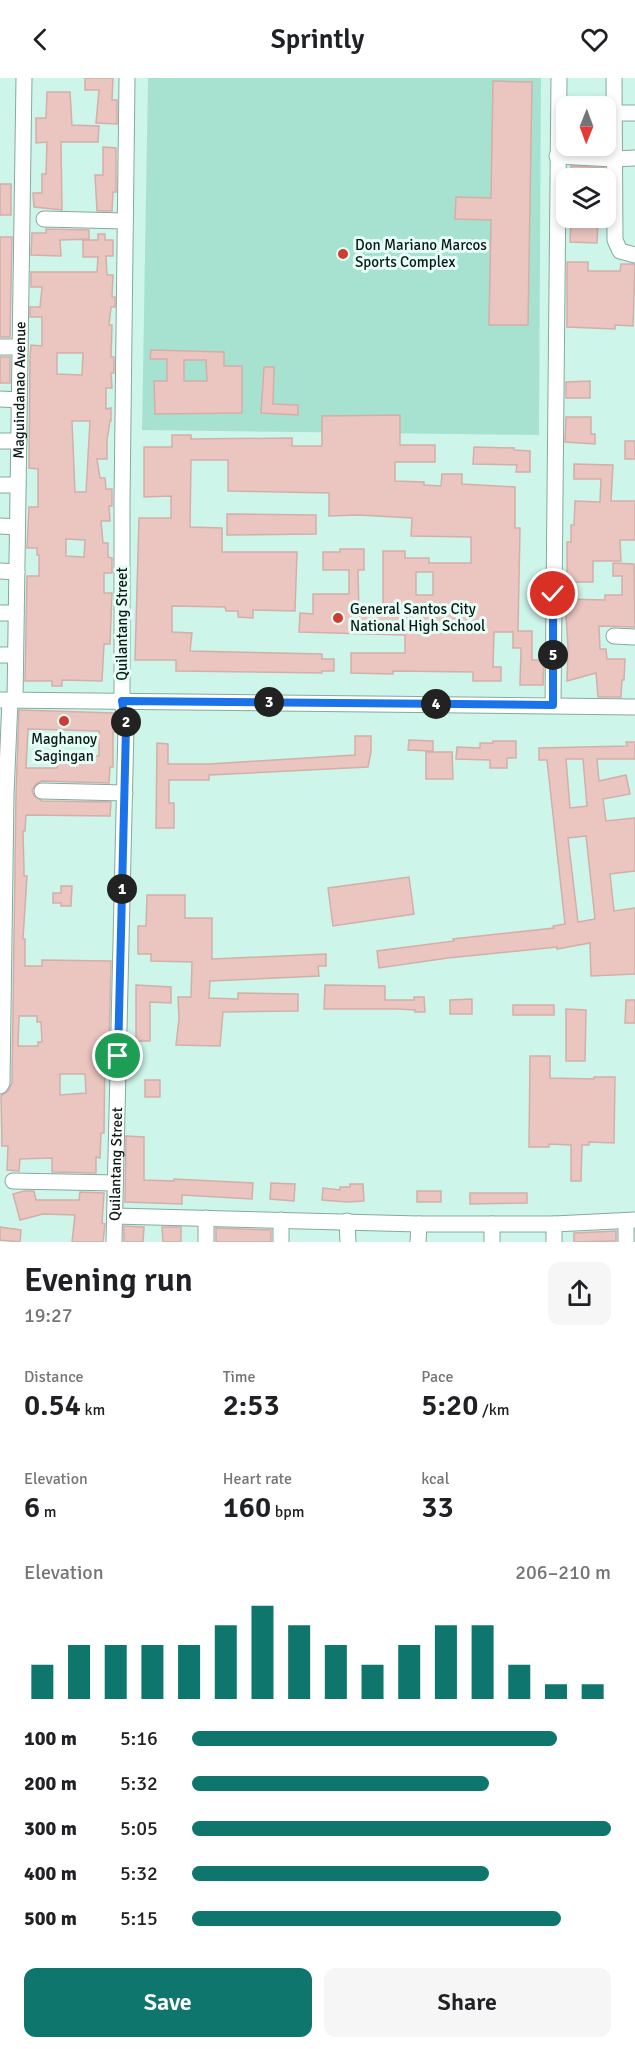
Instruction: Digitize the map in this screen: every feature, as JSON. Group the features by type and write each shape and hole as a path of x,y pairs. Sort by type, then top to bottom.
{"street":[{"name":"Maguindanao Avenue","path":"0,1086 2,1083 3,793 8,655 16,613 24,78"},
{"name":"Quilantang Street","path":"114,1242 126,727 122,701 127,78"},
{"path":"559,78 559,96"},
{"path":"614,78 614,96"},
{"path":"616,113 635,113"},
{"path":"553,705 557,156 635,158"},
{"path":"613,156 615,240 620,252 635,255"},
{"path":"44,219 125,221"},
{"path":"0,347 20,347"},
{"path":"0,399 19,400"},
{"path":"0,441 19,441"},
{"path":"0,485 18,485"},
{"path":"0,526 17,526"},
{"path":"0,571 16,572"},
{"path":"0,613 16,613"},
{"path":"614,636 635,637"},
{"path":"8,700 635,706"},
{"path":"42,791 125,793"},
{"path":"13,1180 116,1183"},
{"path":"115,1216 418,1224 554,1224 631,1221 626,1242"},
{"path":"206,1218 206,1242"},
{"path":"281,1220 281,1242"},
{"path":"347,1221 348,1242"},
{"path":"418,1224 418,1242"},
{"path":"492,1224 492,1242"},
{"path":"554,1224 554,1242"}],"green space":[{"name":"Don Mariano Marcos Sports Complex","path":"148,78 541,78 539,435 142,430"}],"building":[{"path":"85,78 113,78 112,100 117,100 117,124 96,123 99,90 85,90"},
{"path":"493,81 532,82 528,325 489,325 491,220 455,219 456,197 491,198"},
{"path":"47,92 70,92 72,125 99,126 98,142 61,142 62,210 34,207 33,193 42,193 42,174 46,174 47,142 36,143 36,118 46,118"},
{"path":"103,147 116,148 116,192 113,192 112,211 97,211 95,175 103,175"},
{"path":"571,166 605,168 571,168"},
{"path":"0,184 11,184 11,215 0,215"},
{"path":"571,228 598,228 597,243 570,242"},
{"path":"46,229 89,230 89,239 60,240 61,256 31,255 32,233 46,233"},
{"path":"98,234 105,234 105,240 113,240 113,256 106,256 107,275 113,275 112,297 115,297 115,307 111,307 109,325 112,325 111,357 114,357 114,373 111,373 112,388 106,388 106,409 111,408 107,459 97,459 100,478 105,478 106,489 112,489 112,506 109,506 110,521 101,521 103,543 108,543 108,557 112,558 112,573 104,573 104,593 112,593 110,644 104,644 102,681 62,680 62,686 52,686 52,681 25,681 27,576 39,576 37,548 27,548 29,507 38,507 38,469 29,468 30,358 31,345 42,346 42,317 30,317 30,307 40,307 42,287 31,287 31,272 97,272 98,257 83,257 83,240 98,240","holes":["57,353 83,353 82,375 57,374","72,421 90,421 86,492 75,492","66,539 85,540 84,557 66,556"]},
{"path":"0,237 12,237 10,337 0,337"},
{"path":"567,262 588,262 588,271 620,271 621,264 635,264 633,326 615,325 615,329 567,327"},
{"path":"151,350 224,352 224,366 242,366 242,413 155,414 154,381 167,381 167,359 150,359","holes":["184,360 206,360 207,381 184,381"]},
{"path":"0,357 10,357 10,383 0,383"},
{"path":"264,367 274,367 273,404 298,405 298,415 261,413"},
{"path":"590,381 590,398 566,398 566,382"},
{"path":"400,415 400,445 435,445 435,462 395,462 395,481 424,482 424,485 441,486 442,474 462,474 462,484 515,487 515,528 520,528 518,631 532,631 532,660 544,660 543,685 520,685 521,648 513,648 513,632 494,632 493,667 501,667 501,681 473,681 473,672 351,673 351,653 405,653 405,635 299,632 300,613 313,614 313,594 349,594 349,570 323,570 323,552 364,549 364,570 358,570 359,615 383,615 383,551 405,551 405,558 429,558 429,563 471,563 471,537 411,536 412,518 329,516 329,493 228,491 228,460 191,460 190,527 222,528 222,552 297,552 295,611 253,610 253,618 238,617 238,611 226,611 225,607 172,606 172,632 192,633 190,651 322,654 322,659 334,659 334,671 322,671 322,673 176,671 176,660 135,660 139,518 171,518 171,496 144,497 144,447 172,447 172,435 191,435 191,439 292,438 292,446 322,446 322,416","holes":["416,572 433,572 433,595 416,595"]},
{"path":"566,417 591,417 591,434 595,434 595,444 565,442"},
{"path":"625,441 635,441 635,459 625,459"},
{"path":"474,447 514,448 514,450 530,451 530,472 516,472 517,465 473,464"},
{"path":"574,464 613,465 611,501 635,501 635,540 620,540 621,561 593,561 593,582 567,582 567,542 571,542 575,501 600,502 601,479 574,479"},
{"path":"227,514 316,515 316,534 227,535"},
{"path":"613,563 634,564 635,627 599,626 600,649 606,649 607,659 625,659 621,697 598,697 596,673 567,681 568,647 565,599 605,600 605,595 622,595 622,576 613,576"},
{"path":"19,710 114,713 116,732 113,732 113,767 110,767 109,783 42,781 37,783 32,790 34,796 42,801 111,802 110,816 26,815 25,831 23,831 24,876 27,876 23,939 25,939 25,966 42,966 42,960 111,961 109,1045 105,1046 104,1133 101,1133 100,1158 96,1157 96,1173 52,1172 52,1158 20,1159 19,1171 7,1170 8,1146 2,1146 1,1096 8,1091 12,1083","holes":["28,729 99,731 99,756 61,755 61,758 57,758 57,768 26,768","19,1016 37,1016 37,1022 41,1022 42,1042 38,1042 38,1046 18,1046","60,1074 85,1074 86,1093 60,1095"]},
{"path":"355,736 371,736 368,767 209,775 209,780 169,780 169,803 174,803 174,828 156,828 157,743 168,744 168,764 209,764 355,755"},
{"path":"409,740 433,741 433,751 408,750"},
{"path":"493,741 516,741 516,758 507,758 507,768 490,768 490,760 456,759 457,747 480,748 480,743 493,743"},
{"path":"626,742 635,742 635,759 597,759 599,781 626,775 630,794 603,799 606,821 635,818 635,871 610,874 614,911 635,908 635,974 591,976 590,943 557,949 557,947 448,958 379,968 377,951 454,941 453,939 554,928 553,926 565,924 547,760 539,760 539,748 627,746","holes":["566,759 583,759 587,806 570,808","586,836 595,919 578,922 568,838"]},
{"path":"426,752 452,752 453,779 426,779"},
{"path":"409,877 414,914 333,926 328,888"},
{"path":"61,886 72,886 71,906 53,903 53,893 61,893"},
{"path":"147,895 185,895 185,918 212,918 212,959 326,954 326,966 318,966 319,976 210,981 209,998 238,999 238,993 298,994 298,1011 223,1012 220,1046 176,1045 179,1019 178,997 191,997 192,962 151,961 151,954 138,954 138,926 146,926"},
{"path":"136,985 171,987 171,1003 150,1002 150,1041 136,1041"},
{"path":"325,985 385,986 385,1000 414,1000 414,997 424,997 425,1012 398,1009 324,1009"},
{"path":"472,999 472,1014 450,1014 450,1000"},
{"path":"626,1000 635,1000 635,1023 625,1023"},
{"path":"513,1005 554,1005 554,1015 513,1015"},
{"path":"566,1009 586,1010 585,1061 566,1061"},
{"path":"530,1056 550,1056 550,1078 615,1077 614,1143 589,1142 589,1145 582,1145 581,1181 571,1181 571,1145 549,1144 549,1147 529,1147"},
{"path":"145,1080 160,1080 160,1097 145,1097"},
{"path":"126,1136 144,1137 144,1180 174,1181 174,1179 253,1183 252,1199 182,1195 182,1204 125,1202"},
{"path":"271,1183 295,1184 294,1201 270,1199"},
{"path":"350,1184 363,1184 364,1201 322,1200 323,1188 340,1190 340,1187 350,1187"},
{"path":"34,1191 36,1200 79,1200 80,1192 104,1193 103,1242 72,1242 75,1215 43,1214 20,1220 13,1194"},
{"path":"417,1191 441,1191 441,1202 417,1202"},
{"path":"470,1193 527,1193 527,1203 470,1204"},
{"path":"124,1226 144,1227 143,1242 124,1242"},
{"path":"0,1227 21,1230 20,1242 0,1240"},
{"path":"162,1227 181,1227 181,1242 163,1242"},
{"path":"216,1228 271,1230 271,1242 216,1242"},
{"path":"616,1231 616,1241 574,1242 574,1233"}],"place":[{"name":"Don Mariano Marcos Sports Complex","path":"343,254"},
{"name":"General Santos City National High School","path":"338,618"},
{"name":"Maghanoy Sagingan","path":"64,721"}],"route":[{"path":"118,1056 126,727 122,701 553,705 553,594"}]}
